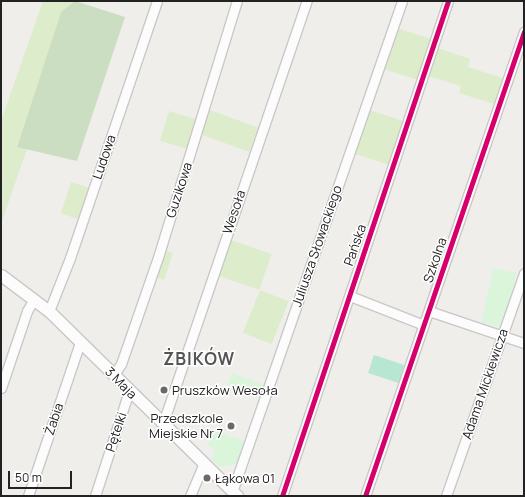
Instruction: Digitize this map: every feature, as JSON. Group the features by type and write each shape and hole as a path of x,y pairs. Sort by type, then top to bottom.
{"street":[{"name":"Ludowa","path":"49,311 70,258 156,1"},
{"name":"Guzikowa","path":"114,375 121,364 139,313 202,118 237,1"},
{"name":"Wesoła","path":"163,422 307,1"},
{"name":"Juliusza Słowackiego","path":"234,494 402,1"},
{"name":"Pańska","path":"282,496 448,1"},
{"name":"Szkolna","path":"365,496 524,31"},
{"name":"Adama Mickiewicza","path":"446,496 524,273"},
{"name":"3 Maja","path":"1,275 49,311 129,391 163,422 234,494"},
{"path":"350,296 424,325"},
{"path":"1,388 27,311 34,299"},
{"path":"429,311 524,343"},
{"name":"Żabia","path":"28,496 80,342"},
{"name":"Pętelki","path":"95,496 129,391"},
{"path":"190,496 204,463"}],"green space":[{"path":"43,1 75,1 61,12 17,146 27,149 1,224 1,121"},
{"path":"75,1 125,17 77,161 17,147 61,12"},
{"path":"397,28 433,40 420,81 384,69"},
{"path":"438,48 470,59 468,67 503,78 494,104 459,93 461,86 428,76"},
{"path":"210,110 258,127 249,152 201,134"},
{"path":"369,110 405,122 391,165 355,154"},
{"path":"169,111 198,120 189,149 160,141"},
{"path":"71,182 89,188 79,219 61,213"},
{"path":"231,240 272,254 259,290 219,276"},
{"path":"163,250 173,253 164,280 156,277"},
{"path":"493,268 516,273 505,328 481,323"},
{"path":"260,290 289,302 272,344 243,333"},
{"path":"374,355 404,365 399,383 368,373"},
{"path":"232,373 263,384 259,396 228,384"},
{"path":"212,430 245,441 237,464 220,467 211,458 216,450 207,445"}],"cycle path":[{"path":"282,496 448,1"},
{"path":"365,496 524,31"}],"place":[{"name":"Pruszków Wesoła","path":"164,390"},
{"name":"Przedszkole Miejskie Nr 7","path":"231,426"},
{"name":"Łąkowa 01","path":"207,478"}],"district":[{"name":"ŻBIKÓW","path":"199,359"}]}
